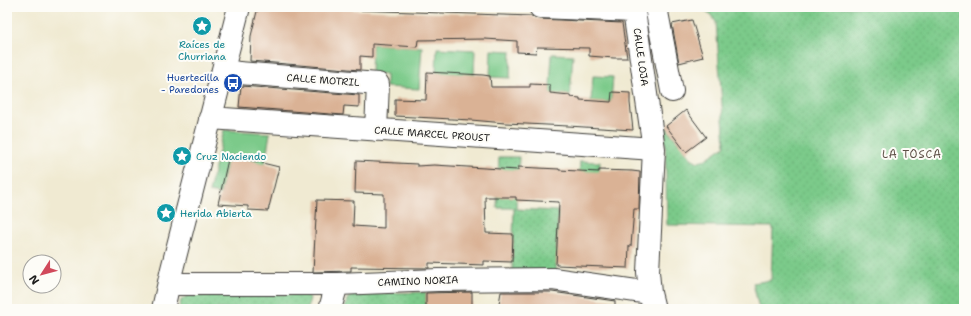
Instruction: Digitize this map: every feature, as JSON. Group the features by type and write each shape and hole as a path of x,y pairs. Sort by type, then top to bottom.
{"street":[{"path":"163,309 239,7"},
{"name":"CALLE LOJA","path":"540,7 634,11 654,149"},
{"path":"656,7 672,91"},
{"name":"CALLE MOTRIL","path":"223,70 239,73 378,84 376,130"},
{"name":"CALLE MARCEL PROUST","path":"210,118 654,149"},
{"path":"652,301 648,272 654,149"},
{"name":"CAMINO NORIA","path":"169,284 338,284 438,280 553,279 652,301"},
{"path":"330,309 338,284"}],"green space":[{"path":"699,7 964,7 964,309 759,309 753,283 771,280 773,227 667,225 665,126 691,158 698,162 703,161 725,146 716,22 709,13"},
{"path":"372,44 422,47 419,89 386,87 386,74 371,73"},
{"path":"437,48 475,50 474,75 436,73"},
{"path":"491,50 511,51 510,78 490,77"},
{"path":"552,54 573,55 570,95 561,94 560,104 549,103"},
{"path":"593,76 613,77 611,102 591,101"},
{"path":"224,130 270,133 265,164 229,155 220,194 209,192"},
{"path":"499,157 519,157 516,209 558,211 556,275 512,271 514,208 497,208"},
{"path":"580,161 600,162 597,213 577,211"},
{"path":"426,292 426,309 345,309 347,299 354,294"},
{"path":"307,294 310,298 307,309 179,309 181,300 187,296"}],"building":[{"path":"258,7 304,7 532,16 539,19 622,23 627,58 589,56 589,48 537,47 536,53 517,52 517,41 485,39 418,40 417,47 372,44 372,57 360,56 360,70 250,61 251,36"},
{"path":"692,20 703,57 679,63 672,24"},
{"path":"427,72 490,76 491,87 530,87 530,84 550,85 550,93 570,95 570,97 580,98 580,100 611,102 612,92 630,93 633,130 395,116 395,99 426,100"},
{"path":"241,86 359,95 359,107 344,106 343,115 239,107"},
{"path":"686,110 706,137 686,152 666,126"},
{"path":"229,155 279,167 268,211 248,210 248,206 218,204"},
{"path":"356,161 417,164 417,166 434,165 518,170 518,167 599,172 599,170 640,172 639,209 634,209 631,246 629,246 628,268 556,265 559,202 516,200 516,197 485,197 486,233 513,234 512,262 484,261 484,265 429,263 429,268 351,267 351,271 313,272 317,200 354,201 353,226 384,228 384,194 355,193"},
{"path":"472,292 472,309 426,309 426,293"},
{"path":"501,292 552,292 615,301 615,309 498,309"}],"place":[{"name":"Raíces de Churriana","path":"202,26"},
{"name":"Huertecilla - Paredones","path":"233,83"},
{"name":"Cruz Naciendo","path":"182,156"},
{"name":"Herida Abierta","path":"166,213"}],"district":[{"name":"LA TOSCA","path":"912,154"}]}
